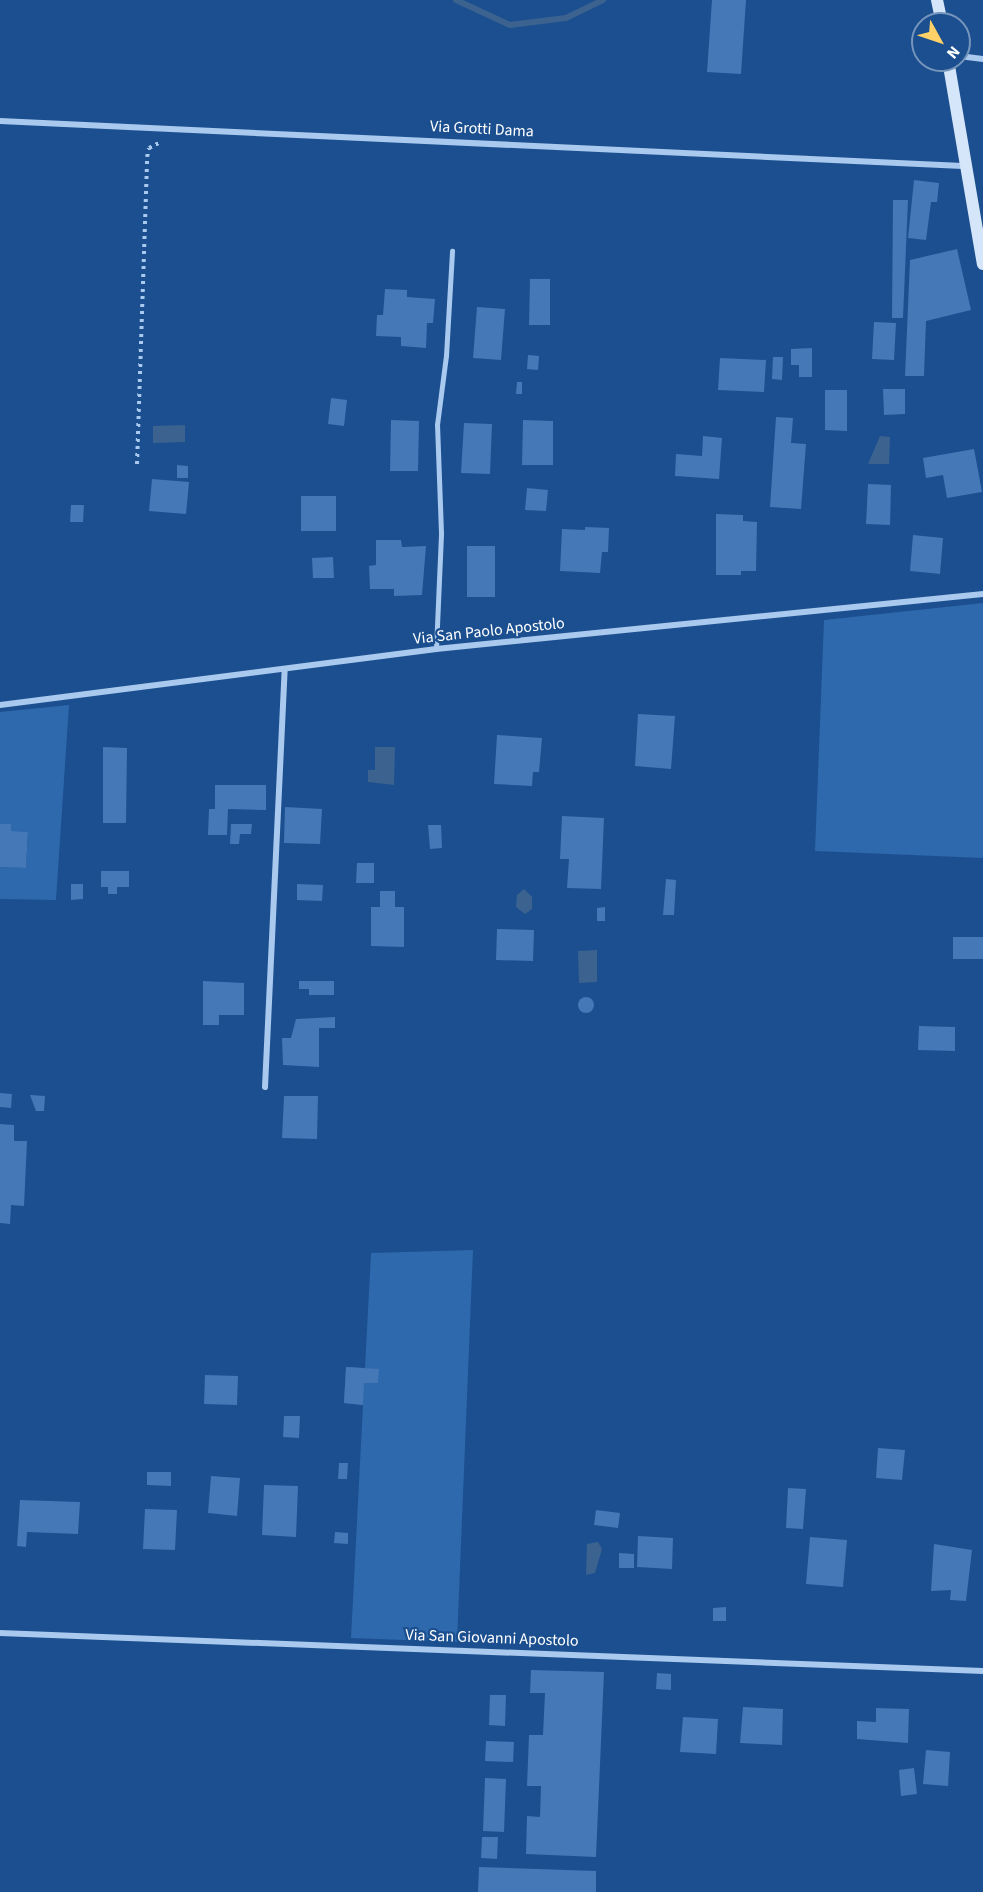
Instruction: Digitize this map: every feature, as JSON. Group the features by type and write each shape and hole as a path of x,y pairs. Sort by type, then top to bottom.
{"main road":[{"path":"950,72 963,166 983,264"}],"street":[{"name":"Via Grotti Dama","path":"0,121 963,166"},
{"name":"Via San Paolo Apostolo","path":"0,705 436,650 983,594"},
{"path":"264,1087 285,670"},
{"name":"Via San Giovanni Apostolo","path":"0,1633 983,1671"}],"lane":[{"path":"436,650 441,533 437,425 446,356 452,252"}],"path":[{"path":"137,464 147,157 148,148 154,143 166,143"}],"shaded area":[{"path":"185,425 185,442 153,443 153,426"},
{"path":"880,436 890,437 889,464 868,464"},
{"path":"983,603 983,858 815,851 824,620"},
{"path":"69,705 56,900 0,899 0,867 26,868 28,832 0,831 0,712"},
{"path":"375,747 395,747 394,785 368,782 368,770 375,770"},
{"path":"524,889 532,897 532,909 525,914 516,907 517,895"},
{"path":"597,950 597,982 579,983 578,951"},
{"path":"473,1250 457,1642 351,1638 363,1405 344,1403 346,1367 365,1368 371,1253"},
{"path":"598,1542 602,1549 595,1573 586,1575 587,1544"}],"building":[{"path":"712,0 746,0 741,74 707,72"},
{"path":"914,180 939,183 937,202 931,202 926,240 908,238"},
{"path":"893,200 908,200 903,318 892,318"},
{"path":"957,249 971,310 926,321 924,376 905,376 910,260"},
{"path":"530,279 550,279 550,325 529,325"},
{"path":"385,289 407,290 407,297 435,299 433,323 427,323 426,348 401,346 401,337 376,336 377,315 383,315"},
{"path":"477,307 505,309 501,360 473,358"},
{"path":"874,322 896,323 894,360 872,359"},
{"path":"812,348 812,377 799,377 799,365 791,365 791,349"},
{"path":"528,355 539,356 538,370 527,369"},
{"path":"773,357 783,357 782,380 772,379"},
{"path":"720,358 766,360 764,392 718,390"},
{"path":"517,382 522,382 522,394 516,394"},
{"path":"883,389 905,389 905,414 884,415"},
{"path":"825,390 847,390 847,431 825,430"},
{"path":"331,398 347,400 344,426 328,424"},
{"path":"776,417 793,418 791,443 806,444 801,509 770,507"},
{"path":"391,420 419,421 418,471 390,471"},
{"path":"523,420 553,421 553,465 522,465"},
{"path":"464,423 492,424 490,474 461,473"},
{"path":"703,436 722,438 719,479 675,476 676,454 702,456"},
{"path":"974,449 982,492 947,498 943,475 926,478 923,458"},
{"path":"177,465 188,466 188,478 177,478"},
{"path":"152,479 189,482 186,514 149,511"},
{"path":"868,484 891,485 890,525 866,524"},
{"path":"527,488 548,490 546,511 525,510"},
{"path":"301,496 336,496 336,531 301,531"},
{"path":"71,505 84,505 83,522 70,522"},
{"path":"716,514 743,515 743,521 757,522 756,571 741,571 741,575 716,575"},
{"path":"585,527 609,528 608,552 602,552 600,573 560,571 562,529 585,530"},
{"path":"913,535 943,538 940,574 910,571"},
{"path":"376,540 401,540 402,547 426,546 422,595 394,596 394,589 370,589 369,566 376,565"},
{"path":"467,546 495,546 495,597 467,597"},
{"path":"333,557 334,578 313,578 312,558"},
{"path":"638,714 675,716 671,769 635,766"},
{"path":"497,735 542,738 539,772 533,772 532,786 494,784"},
{"path":"103,747 127,748 126,823 103,823"},
{"path":"215,785 266,785 266,810 228,809 227,835 208,835 209,809 215,809"},
{"path":"285,807 322,809 320,844 284,843"},
{"path":"562,816 604,818 601,889 567,888 569,859 560,859"},
{"path":"0,824 11,824 11,831 28,832 26,868 0,867"},
{"path":"231,824 252,824 251,834 240,834 239,844 230,844"},
{"path":"428,825 441,825 442,848 430,849"},
{"path":"357,863 374,863 374,883 356,883"},
{"path":"101,871 129,871 129,887 117,887 117,894 108,894 108,887 101,887"},
{"path":"666,879 676,880 674,915 663,915"},
{"path":"71,884 83,884 83,899 71,900"},
{"path":"297,884 323,885 322,901 297,900"},
{"path":"380,891 395,891 395,907 404,907 404,947 371,946 371,907 380,907"},
{"path":"605,907 605,921 597,921 597,908"},
{"path":"497,929 534,930 533,961 496,960"},
{"path":"953,937 983,937 983,959 953,959"},
{"path":"203,981 244,983 244,1015 219,1015 219,1025 203,1025"},
{"path":"299,981 334,981 334,995 309,995 309,989 299,989"},
{"path":"586,997 594,1005 586,1013 578,1005"},
{"path":"335,1017 335,1028 319,1028 319,1067 283,1065 282,1038 291,1038 296,1019"},
{"path":"919,1026 955,1027 955,1051 918,1050"},
{"path":"0,1093 12,1094 11,1108 0,1107"},
{"path":"30,1095 45,1096 44,1111 36,1111"},
{"path":"284,1096 318,1096 317,1139 282,1138"},
{"path":"0,1124 14,1125 14,1141 27,1141 24,1206 11,1205 10,1224 0,1223"},
{"path":"346,1367 379,1369 378,1383 364,1383 363,1405 344,1403"},
{"path":"205,1375 238,1376 237,1405 204,1404"},
{"path":"284,1416 300,1416 299,1438 283,1437"},
{"path":"878,1448 905,1450 902,1480 876,1478"},
{"path":"339,1463 348,1463 347,1479 338,1479"},
{"path":"147,1472 171,1472 171,1486 147,1485"},
{"path":"211,1476 240,1478 237,1516 208,1513"},
{"path":"264,1485 298,1486 296,1537 262,1535"},
{"path":"788,1488 806,1489 803,1529 786,1528"},
{"path":"20,1500 80,1502 78,1534 27,1532 26,1547 17,1546"},
{"path":"145,1509 177,1510 175,1550 143,1549"},
{"path":"596,1510 620,1513 618,1528 594,1525"},
{"path":"335,1532 348,1533 348,1544 334,1543"},
{"path":"638,1536 673,1538 672,1569 637,1567"},
{"path":"810,1537 847,1540 843,1587 806,1584"},
{"path":"934,1544 972,1550 966,1601 950,1600 951,1590 931,1591"},
{"path":"619,1553 634,1554 634,1568 619,1568"},
{"path":"726,1607 726,1621 713,1621 713,1608"},
{"path":"531,1670 604,1672 596,1857 526,1854 527,1816 540,1817 541,1786 527,1786 529,1735 543,1735 545,1693 530,1693"},
{"path":"657,1673 671,1674 671,1690 656,1689"},
{"path":"490,1695 506,1695 505,1726 489,1725"},
{"path":"743,1707 783,1709 782,1745 740,1743"},
{"path":"876,1708 909,1709 908,1743 857,1739 857,1721 876,1722"},
{"path":"683,1717 718,1719 716,1754 680,1752"},
{"path":"486,1741 514,1742 513,1762 485,1761"},
{"path":"926,1750 950,1752 948,1786 923,1784"},
{"path":"914,1768 917,1794 901,1796 899,1770"},
{"path":"485,1778 506,1779 504,1832 483,1831"},
{"path":"482,1837 498,1837 497,1859 481,1858"},
{"path":"479,1867 596,1871 596,1892 478,1892"}],"waterway":[{"path":"456,0 510,25 566,18 603,0"}]}
